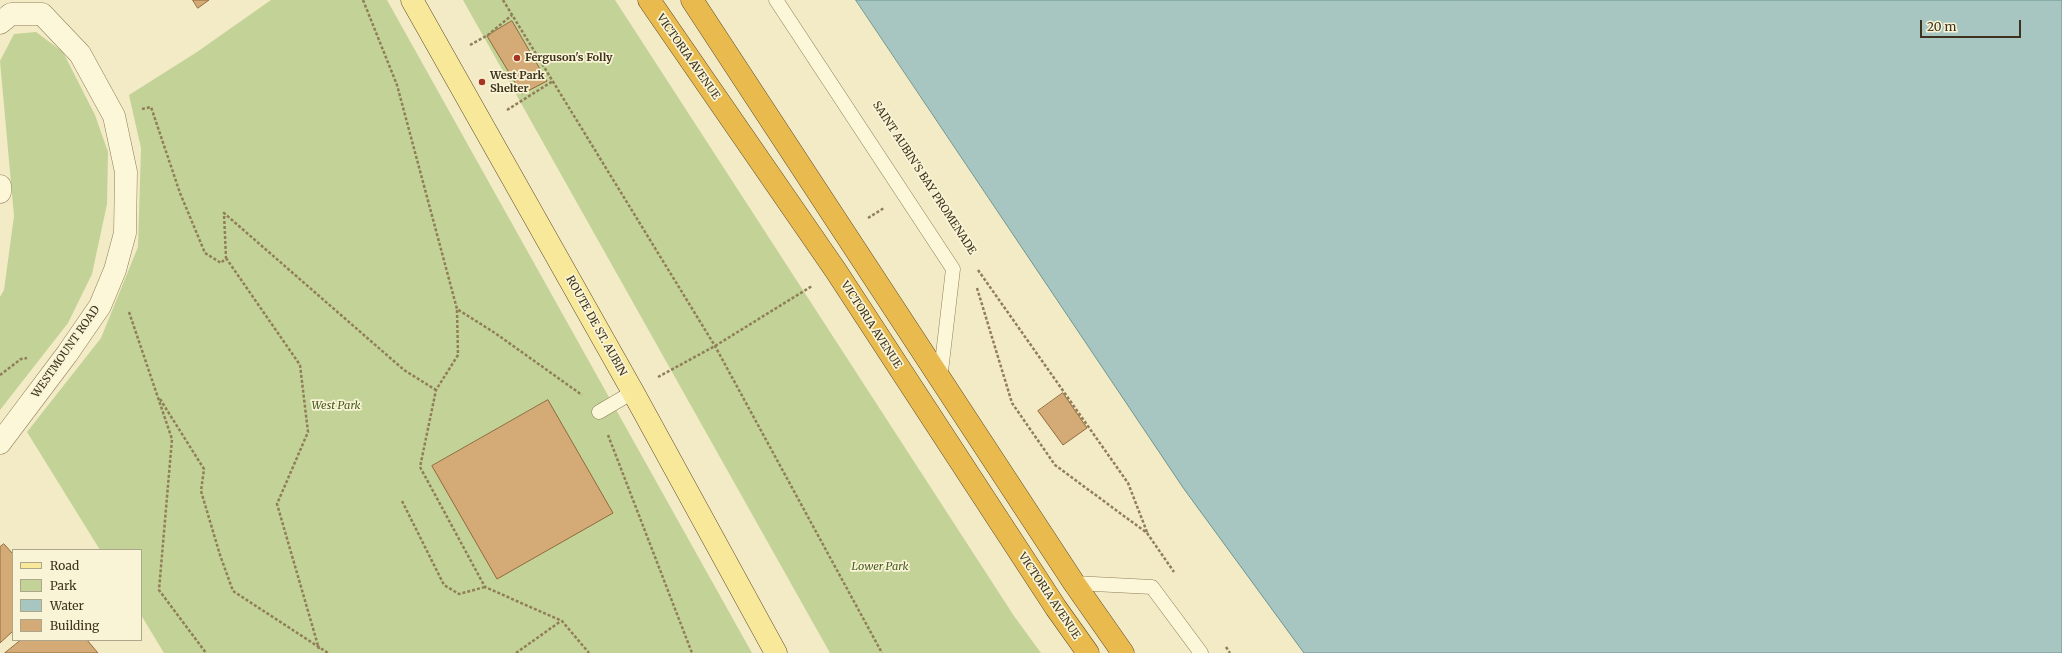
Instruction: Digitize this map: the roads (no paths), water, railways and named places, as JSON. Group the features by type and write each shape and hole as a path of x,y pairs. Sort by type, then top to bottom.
{"highway":[{"name":"VICTORIA AVENUE","path":"649,0 836,271 1056,608 1088,653"},
{"path":"692,0 940,380 1074,583 1123,653"}],"main road":[{"name":"ROUTE DE ST. AUBIN","path":"412,0 633,392 776,653"}],"street":[{"name":"WESTMOUNT ROAD","path":"0,23 11,14 42,14 80,54 114,116 126,172 125,233 116,270 100,306 67,354 0,443"},
{"path":"0,186 0,192"}],"lane":[{"path":"776,0 953,269 940,380"},
{"path":"599,412 633,392"},
{"path":"1074,583 1152,587 1201,653"}],"water":[{"path":"856,0 2062,0 2062,653 1304,653 1184,489"}],"place":[{"name":"Ferguson's Folly","path":"517,58"},
{"name":"West Park Shelter","path":"482,82"}],"park label":[{"name":"West Park","path":"336,406"},
{"name":"Lower Park","path":"880,567"}]}
